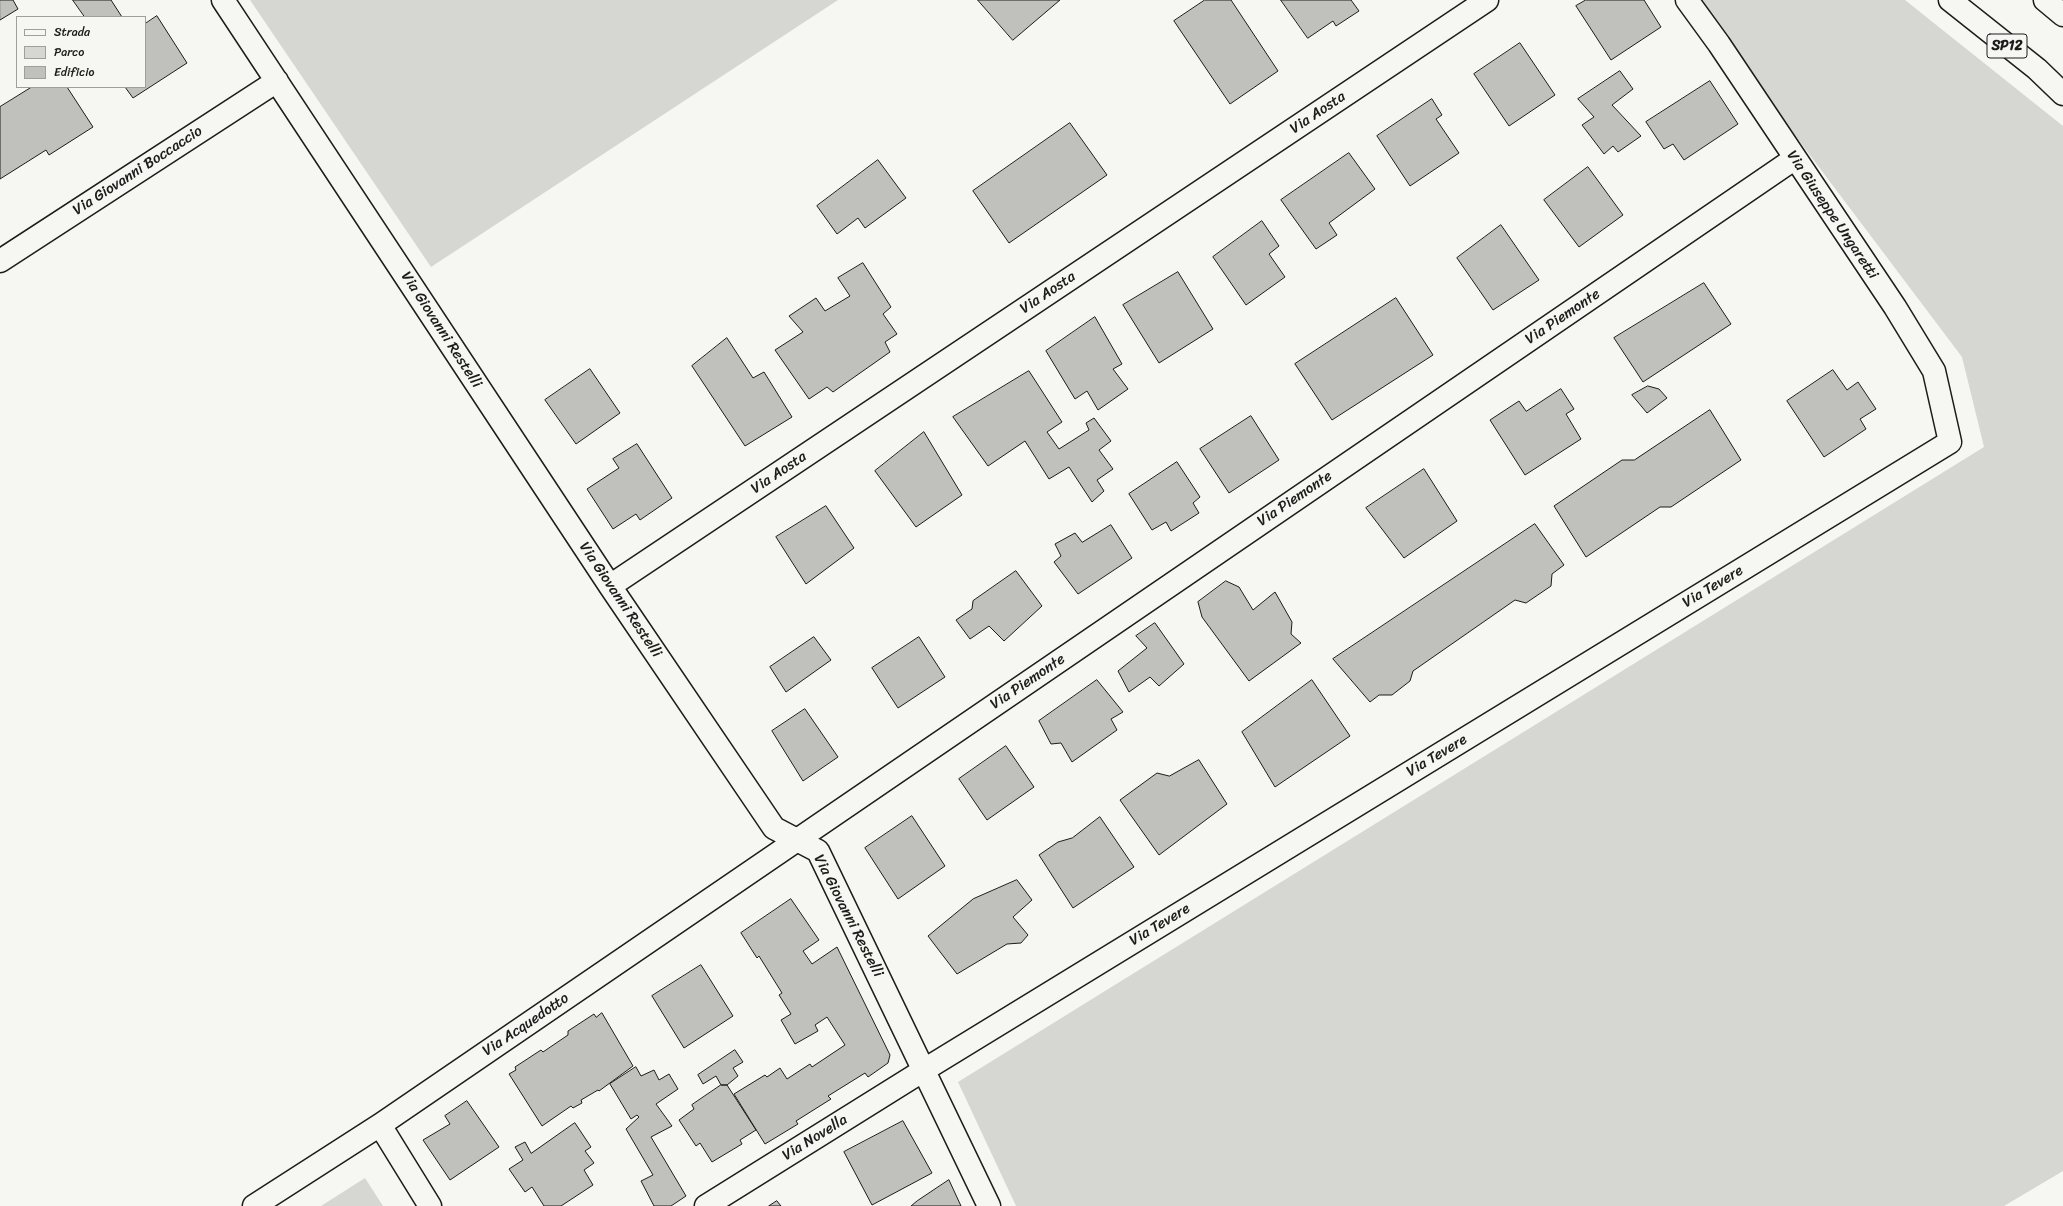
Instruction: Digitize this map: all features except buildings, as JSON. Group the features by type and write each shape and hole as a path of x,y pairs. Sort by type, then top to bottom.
{"street":[{"name":"Via Giovanni Restelli","path":"223,0 610,586 774,828 818,851 989,1206"},
{"name":"Via Aosta","path":"610,586 1487,0"},
{"name":"Via Giuseppe Ungaretti","path":"1687,0 1719,44 1794,159 1895,307 1934,371 1950,442"},
{"name":"SP12","path":"1950,0 2037,69 2063,94"},
{"path":"2045,0 2063,15"},
{"name":"Via Giovanni Boccaccio","path":"0,261 277,81"},
{"name":"Via Piemonte","path":"796,840 1794,159"},
{"name":"Via Tevere","path":"924,1070 1950,442"},
{"name":"Via Acquedotto","path":"254,1206 380,1125 796,840"},
{"name":"Via Novella","path":"706,1206 924,1070"},
{"path":"380,1125 430,1206"}],"green space":[{"path":"250,0 838,0 431,267"},
{"path":"1693,0 1905,0 2063,126 2063,1171 2004,1206 1016,1206 958,1082 1984,447 1962,357"},
{"path":"365,1178 383,1206 321,1206"}]}
